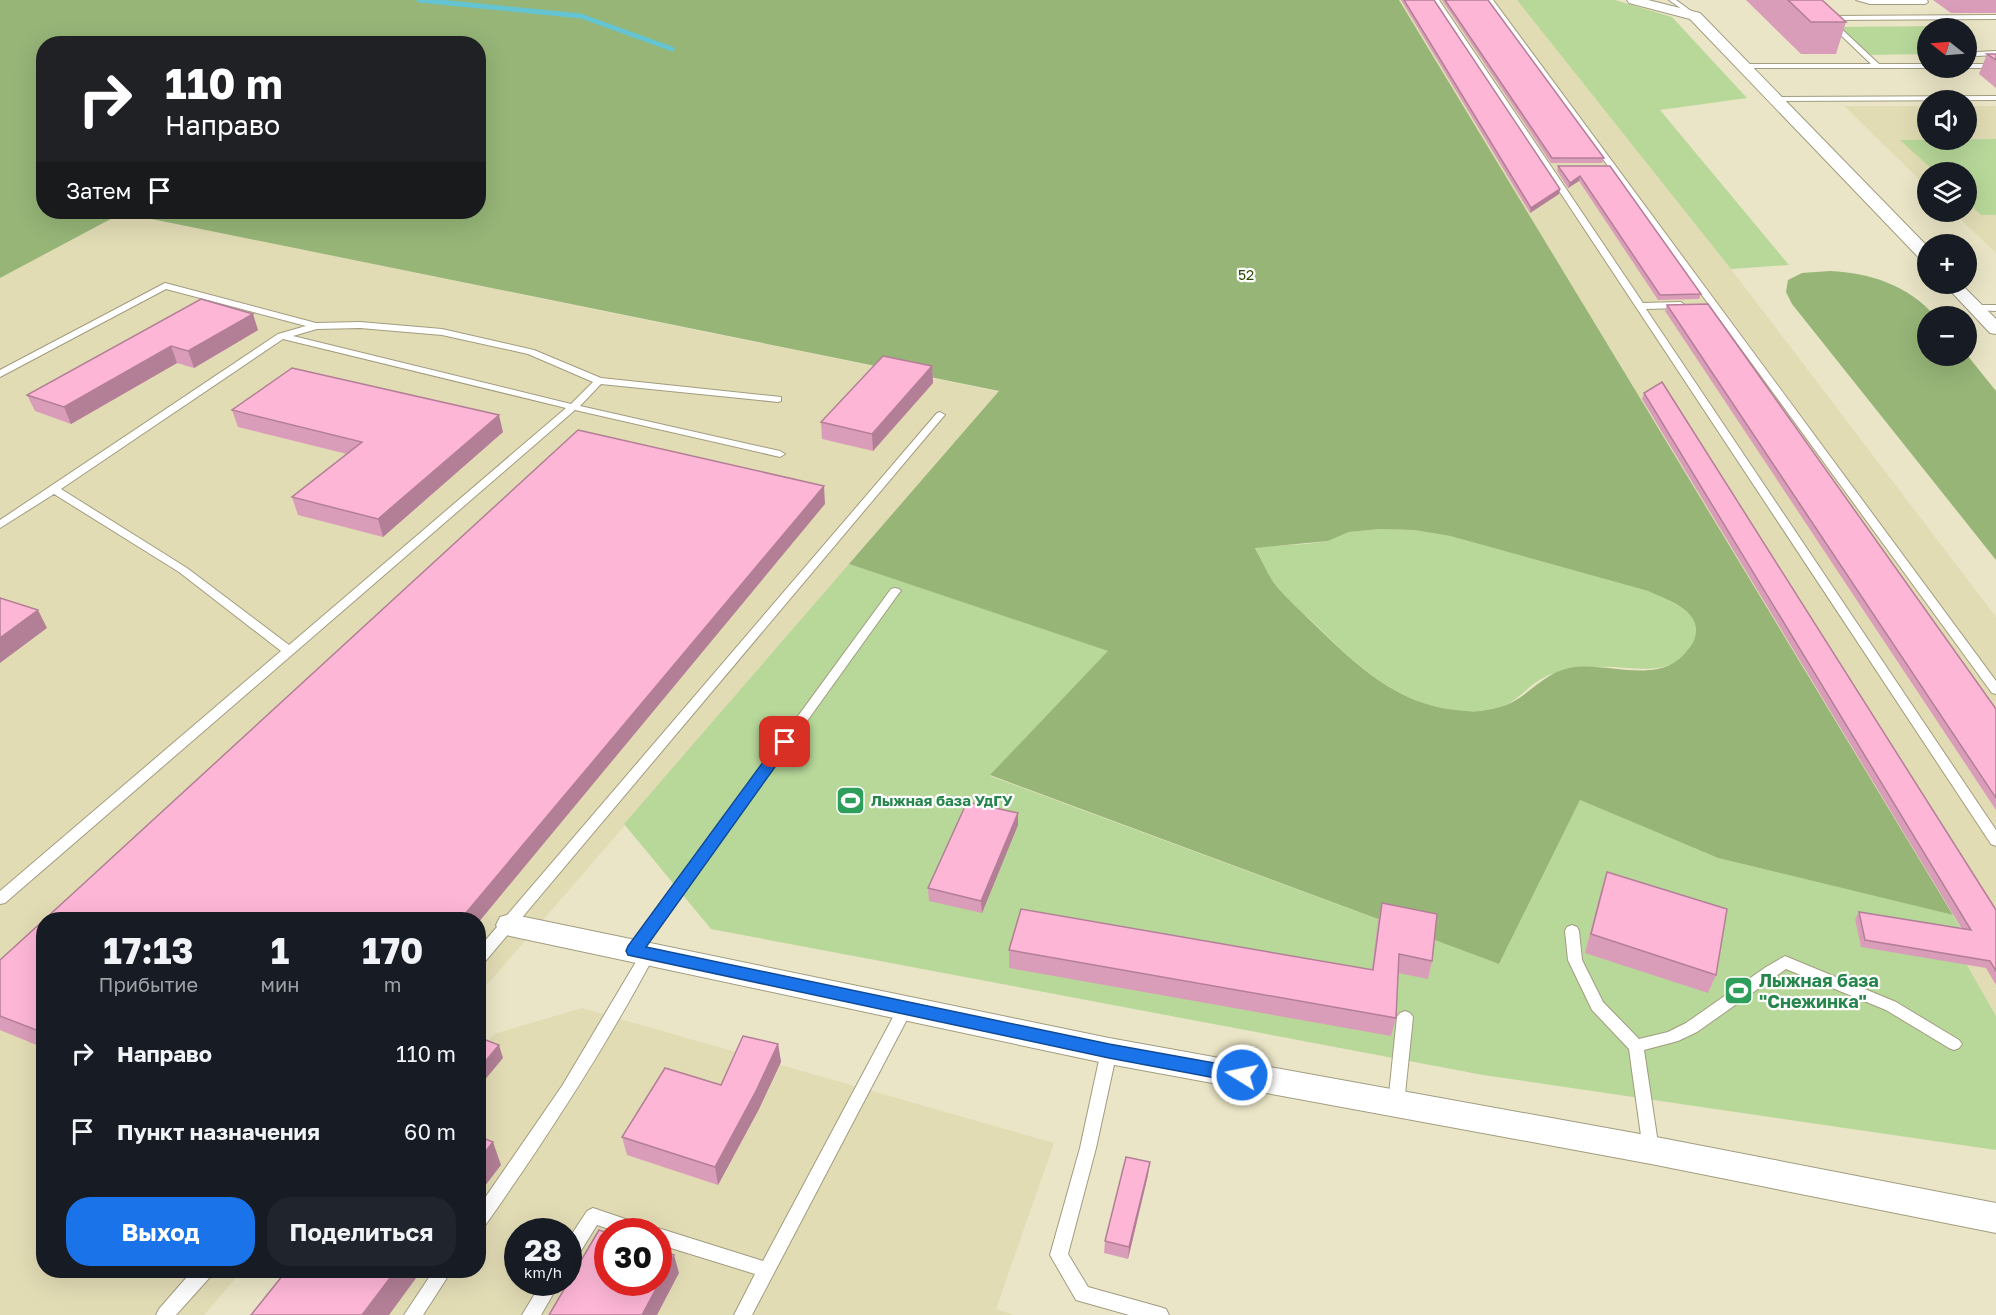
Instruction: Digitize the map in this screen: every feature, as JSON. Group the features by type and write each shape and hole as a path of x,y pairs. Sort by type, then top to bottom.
{"street":[{"path":"1633,0 1695,16 1917,246"},
{"path":"1962,294 1974,306"},
{"path":"1977,309 1996,329"},
{"path":"510,925 1109,1051 1651,1150 1996,1218"}],"lane":[{"path":"1436,0 1553,167 1641,306 1996,842"},
{"path":"1490,0 1613,167 1708,304 1996,690"},
{"path":"1672,0 1695,16"},
{"path":"1859,0 1925,2 1923,0"},
{"path":"1818,12 1877,66"},
{"path":"1826,18 1996,17"},
{"path":"1977,54 1996,53"},
{"path":"1745,66 1917,66"},
{"path":"1977,66 1996,66"},
{"path":"1776,99 1996,98"},
{"path":"1602,167 1613,167"},
{"path":"0,374 165,286 316,326"},
{"path":"1641,306 1692,305"},
{"path":"1977,308 1996,308"},
{"path":"0,525 281,336 316,326 360,325 442,332 531,352 599,381 778,399"},
{"path":"281,336 573,407 780,454"},
{"path":"0,899 573,407 599,381"},
{"path":"486,951 940,416"},
{"path":"54,489 183,570 289,651"},
{"path":"486,1211 515,1171 606,1031 641,952 895,591"},
{"path":"1572,931 1575,960 1597,1006 1636,1046 1651,1150"},
{"path":"1636,1046 1676,1035 1728,1004 1763,974 1785,962 1891,1006 1954,1044"},
{"path":"743,1315 905,1008"},
{"path":"1396,1104 1405,1017"},
{"path":"1109,1051 1088,1148 1059,1255 1082,1294 1160,1315"},
{"path":"582,1234 593,1216 599,1218"},
{"path":"672,1240 767,1270"},
{"path":"165,1315 198,1278"},
{"path":"413,1315 438,1278"},
{"path":"531,1315 543,1296"}],"shaded area":[{"path":"1399,0 1520,0 1731,269 1996,617 1996,1016 1955,945 1970,944 1953,915"},
{"path":"1844,106 1917,106 1917,150 1977,150 1977,106 1996,106 1996,253 1963,222 1977,222 1977,162 1917,162 1917,177"},
{"path":"111,219 151,219 1000,392 486,986 486,912 36,912 36,1278 236,1278 204,1315 0,1315 0,278"},
{"path":"582,1008 1054,1143 996,1309 1014,1315 263,1315 294,1278 486,1278 486,1044 494,1034"}],"green space":[{"name":"52","path":"0,0 1399,0 1953,915 1718,858 1580,800 1499,964 990,775 1108,651 849,564 999,391 152,219 486,219 486,36 36,36 36,219 111,219 0,278","holes":["1380,529 1414,530 1450,536 1648,591 1671,601 1686,611 1695,624 1695,638 1688,650 1674,662 1661,668 1646,670 1583,666 1569,668 1551,675 1514,701 1493,709 1463,711 1435,706 1396,691 1344,653 1277,587 1255,548 1328,541 1349,532"]},
{"path":"1517,0 1615,0 1672,17 1747,98 1660,110 1789,265 1731,269"},
{"path":"1917,26 1917,54 1865,55 1832,27"},
{"path":"1977,139 1996,139 1996,215 1981,215 1977,211 1977,162 1924,162 1900,140 1917,140 1917,150 1977,150"},
{"path":"1845,272 1874,278 1913,296 1925,306 1917,306 1917,366 1976,366 1996,391 1996,560 1792,304 1786,292 1788,280 1802,273"},
{"path":"1380,529 1414,530 1450,536 1648,591 1674,603 1691,615 1696,623 1695,641 1686,654 1663,667 1636,669 1596,667 1557,673 1537,682 1510,703 1491,709 1462,711 1415,700 1396,691 1360,666 1290,601 1274,583 1255,547 1328,541 1349,532"},
{"name":"Лыжная база УдГУ","path":"849,564 1109,651 990,776 1499,964 1580,800 1718,858 1953,915 1971,945 1956,946 1996,1016 1996,1150 1483,1075 711,929 624,824"}],"building":[{"path":"1404,0 1434,0 1560,189 1531,208"},
{"path":"1445,0 1488,0 1604,158 1552,158"},
{"path":"1788,0 1822,0 1846,22 1811,22"},
{"path":"1987,54 1996,54 1996,60"},
{"path":"1558,166 1610,166 1701,294 1660,295 1580,176 1570,183"},
{"path":"201,299 253,314 188,351 171,346 64,407 27,395"},
{"path":"1708,304 1996,709 1996,798 1667,305"},
{"path":"883,356 932,366 872,434 821,422"},
{"path":"292,368 499,415 378,519 292,497 362,442 232,410"},
{"path":"1662,382 1996,910 1996,971 1990,961 1865,940 1859,912 1971,930 1644,393"},
{"path":"578,430 824,486 467,912 53,912"},
{"path":"0,598 38,610 0,638"},
{"path":"967,802 1018,813 981,901 928,888"},
{"path":"1607,872 1727,909 1716,975 1591,934"},
{"path":"1382,903 1437,914 1432,961 1399,954 1396,1018 1009,950 1021,909 1373,970"},
{"path":"36,927 36,1030 0,1016 0,960"},
{"path":"743,1036 778,1044 756,1091 715,1167 622,1137 665,1068 721,1085"},
{"path":"486,1040 499,1045 486,1060"},
{"path":"486,1139 493,1142 486,1151"},
{"path":"1126,1157 1150,1162 1129,1247 1105,1241"},
{"path":"594,1238 594,1296 652,1296 642,1315 549,1315 560,1296 582,1296 582,1259"},
{"path":"281,1278 390,1278 362,1315 251,1315"}],"waterway":[{"path":"419,0 581,16 672,49"}],"place":[{"name":"Лыжная база УдГУ","path":"850,800"},
{"name":"Лыжная база \"Снежинка\"","path":"1738,990"}],"route":[{"path":"785,742 634,951 1109,1051 1242,1075"}]}
